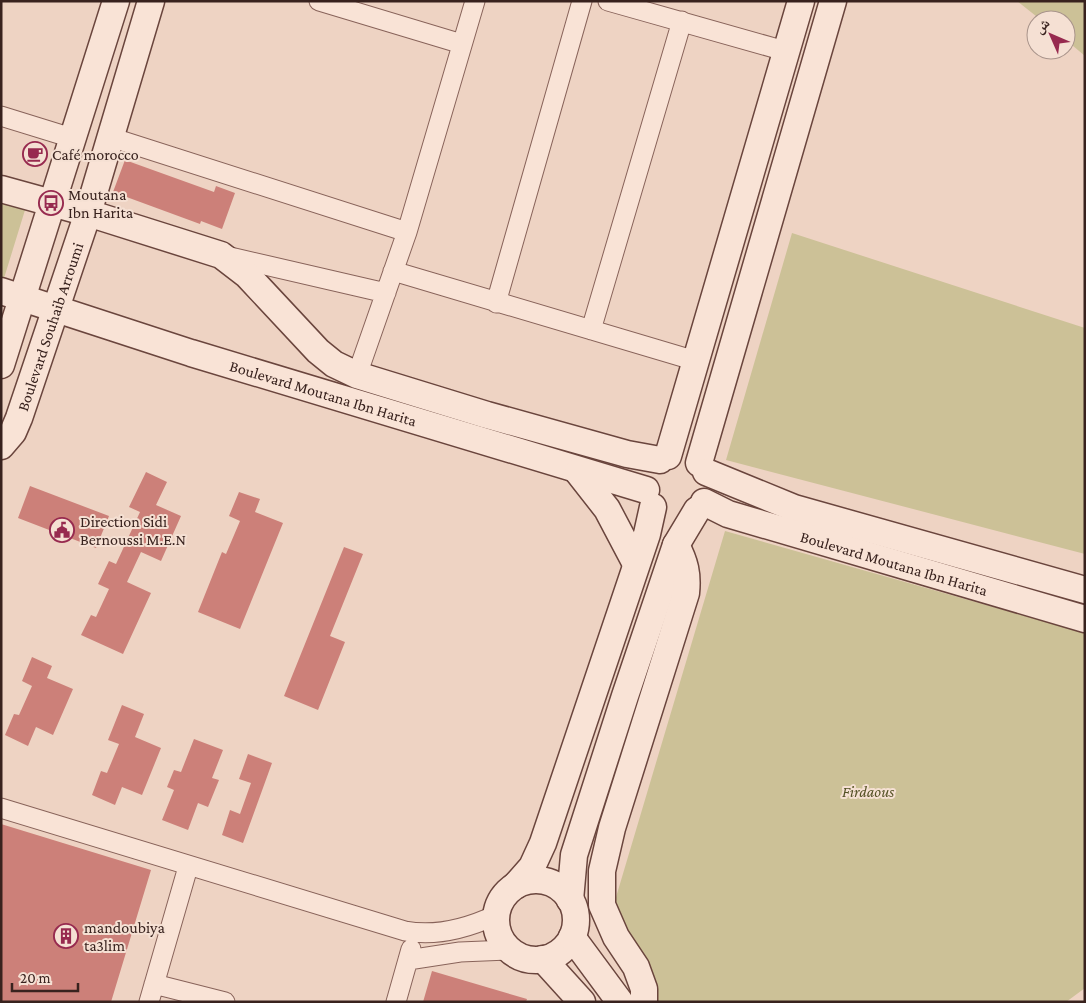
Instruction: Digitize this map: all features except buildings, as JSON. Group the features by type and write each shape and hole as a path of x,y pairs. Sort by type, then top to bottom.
{"street":[{"name":"Boulevard Souhaib Arroumi","path":"1,364 11,294 51,202 116,1"},
{"name":"Boulevard Souhaib Arroumi","path":"1,446 13,432 19,418 88,213 151,1"},
{"path":"319,1 462,44"},
{"path":"357,374 407,232 475,1"},
{"path":"496,302 582,1"},
{"path":"608,1 785,51"},
{"path":"516,885 540,880 552,884 563,891 570,900 575,912 572,937 560,951 543,960 519,957 508,950 496,928 496,915 506,893 516,885 532,866 544,843 636,564 650,499 649,473 664,458 696,361 801,1"},
{"path":"702,468 833,1"},
{"path":"591,330 682,21"},
{"path":"1,116 72,138"},
{"path":"110,137 407,232"},
{"name":"Boulevard Moutana Ibn Harita","path":"1,189 88,213 221,255 386,293"},
{"name":"Boulevard Moutana Ibn Harita","path":"221,255 247,274 318,351 334,364 357,374 487,415 628,454 664,458"},
{"path":"393,271 696,361"},
{"name":"Boulevard Moutana Ibn Harita","path":"11,294 192,353 578,472 650,499"},
{"path":"570,900 574,855 676,545 701,506 709,482 702,468 690,457 679,454 664,458"},
{"name":"Boulevard Moutana Ibn Harita","path":"702,468 794,508 1085,590"},
{"path":"578,472 608,509 636,564"},
{"path":"650,499 660,513 677,518 688,516 701,506"},
{"name":"Boulevard Moutana Ibn Harita","path":"701,506 1085,619"},
{"path":"644,1002 644,989 636,966 616,937 602,904 602,871 612,828 686,593 687,577 684,561 676,545"},
{"path":"1,808 188,867 415,933 443,932 476,924 496,915"},
{"path":"188,867 152,993 225,1002"},
{"path":"396,1002 415,933"},
{"path":"572,937 620,1002"},
{"path":"408,960 460,952 508,950"},
{"path":"543,960 582,1002"}],"green space":[{"path":"1017,1 1085,1 1085,56 1076,48 1076,10 1028,10"},
{"path":"1,189 29,197 1,288"},
{"path":"792,233 1085,328 1085,554 726,460"},
{"name":"Firdaous","path":"725,531 1085,633 1085,988 1066,1002 657,1002 611,914"}],"place":[{"name":"Café morocco","path":"35,154"},
{"name":"Moutana Ibn Harita","path":"51,203"},
{"name":"Direction Sidi Bernoussi M.E.N","path":"62,530"},
{"name":"mandoubiya ta3lim","path":"66,936"}]}
